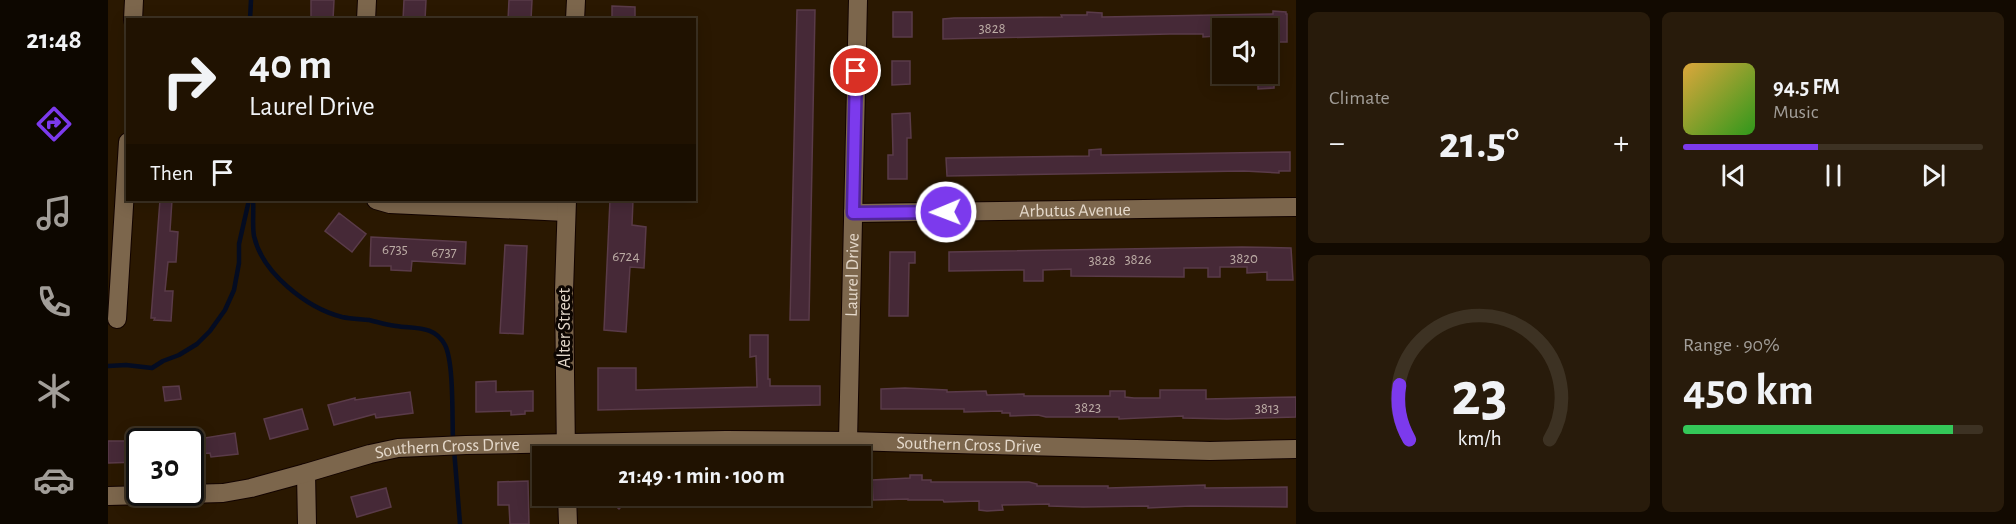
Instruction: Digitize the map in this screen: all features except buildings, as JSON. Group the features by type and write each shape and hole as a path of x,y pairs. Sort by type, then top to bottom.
{"street":[{"path":"133,18 134,0"},
{"path":"366,18 367,0"},
{"path":"575,18 576,0"},
{"name":"Laurel Drive","path":"848,441 858,0"},
{"path":"117,319 115,252 126,159"},
{"path":"380,201 390,204 566,206"},
{"name":"Alter Street","path":"566,206 564,291 566,446"},
{"name":"Arbutus Avenue","path":"853,213 1296,207"},
{"name":"Southern Cross Drive","path":"630,446 726,440 1210,451 1296,450"},
{"name":"Southern Cross Drive","path":"108,496 223,493 251,488 398,448 466,445 532,448"},
{"path":"306,473 307,524"},
{"path":"567,506 568,524"}],"waterway":[{"path":"250,18 251,0"},
{"path":"108,366 126,365 152,368 197,344 210,331 225,310 234,290 239,263 239,244 249,201"},
{"path":"253,201 253,232 259,250 276,276 301,297 315,306 342,317 424,329 441,339 448,353 450,364 453,441"},
{"path":"454,449 460,524"}],"route":[{"path":"856,71 853,213 946,212"}]}
